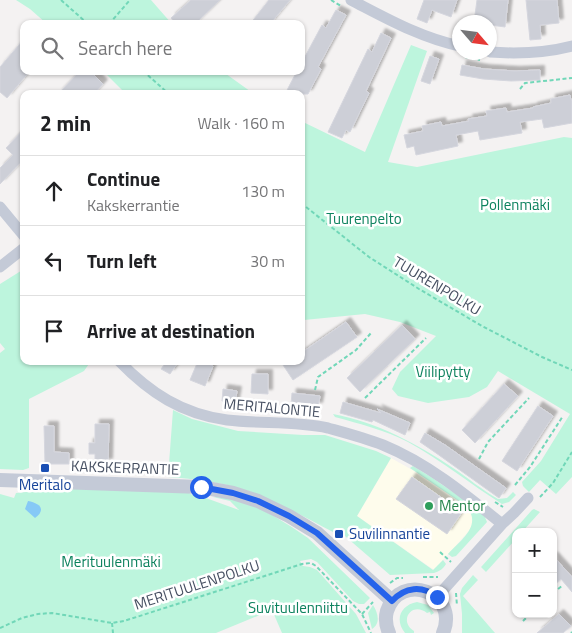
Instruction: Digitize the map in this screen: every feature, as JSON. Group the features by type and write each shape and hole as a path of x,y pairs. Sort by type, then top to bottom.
{"street":[{"path":"351,0 421,34 452,44"},
{"path":"497,52 534,52 572,46"},
{"path":"0,207 20,231"},
{"path":"0,267 20,251"},
{"name":"MERITALONTIE","path":"123,365 165,399 192,412 228,420 285,422 328,428 382,445 425,467 461,491 502,524"},
{"name":"KAKSKERRANTIE","path":"0,480 201,487 233,493 258,501 289,516 317,533 392,601"},
{"path":"437,597 502,524 528,498"},
{"path":"388,633 386,622 388,607 397,596 410,589 425,590 437,597 445,610 446,625 443,633"}],"path":[{"path":"61,0 84,20"},
{"path":"112,20 130,0"},
{"path":"148,75 164,90"},
{"path":"520,89 525,83 572,78"},
{"name":"TUURENPOLKU","path":"305,206 369,257 419,289 482,326 572,370"},
{"path":"315,390 318,377 356,350 371,333"},
{"path":"366,398 426,338"},
{"path":"479,459 488,442 529,398"},
{"path":"514,485 530,467 563,416"},
{"path":"549,487 572,452"},
{"path":"440,552 452,564"},
{"name":"MERITUULENPOLKU","path":"0,628 22,618 52,613 112,623 124,621 302,564 311,563 362,614 370,633"},
{"path":"557,590 562,585"},
{"path":"362,614 374,602"},
{"path":"522,621 525,618"},
{"path":"112,623 113,633"}],"shaded area":[{"path":"391,458 416,472 466,506 473,518 472,526 468,532 434,570 357,516"}],"green space":[{"path":"16,0 151,0 168,20 42,20"},
{"name":"Tuurenpelto","path":"411,45 427,51 388,162 417,167 564,137 572,138 572,477 556,494 540,480 529,492 522,482 541,461 570,414 498,371 487,387 469,397 428,403 398,396 392,389 400,372 436,336 400,322 365,314 305,320 305,123 365,152"},
{"path":"107,75 228,75 248,90 122,90"},
{"path":"20,272 20,365 88,365 84,371 29,399 29,468 23,470 0,469 0,353 5,349 0,343 0,284"},
{"path":"173,410 192,419 238,431 325,435 376,451 391,458 357,516 433,570 443,560 446,564 441,570 434,573 390,575 338,530 335,533 259,495 208,481 168,477"},
{"path":"333,414 365,422 411,442 498,499 507,498 513,492 516,495 509,502 502,504 432,456 408,442 381,431 335,417"},
{"path":"413,466 484,515 487,522 456,556 452,557 448,554 468,532 472,520 471,513 466,506 410,468"},
{"name":"Merituulenmäki","path":"43,487 189,493 239,510 230,501 213,497 238,500 263,510 308,538 370,598 364,604 353,601 317,562 311,559 300,561 303,566 317,570 356,614 366,633 282,633 272,610 216,633 0,633 0,494 14,498 16,493"},
{"path":"532,510 540,512 526,528 516,528"},
{"path":"512,532 512,543 486,572 481,567"},
{"path":"473,575 478,580 463,596 495,633 462,633 460,594 462,588"},
{"path":"417,602 428,605 434,613 431,615 430,612 427,613 416,609 412,611 407,618 407,622 414,633 405,633 400,623 401,613 407,606"},
{"path":"373,605 378,621 372,629 368,613"}],"water":[{"path":"28,501 35,503 41,509 39,515 35,518 25,509"}],"building":[{"path":"191,0 220,0 199,20 173,20 171,18"},
{"path":"269,0 290,0 273,20 253,20"},
{"path":"424,0 457,0 451,17 432,10 427,23 417,19"},
{"path":"477,0 508,0 505,27 497,26 497,15 475,15"},
{"path":"526,0 557,0 559,23 540,25 541,39 530,40"},
{"path":"336,10 346,15 318,67 321,69 308,94 305,94 305,90 287,90 295,75 305,75 305,57 322,25 326,28"},
{"path":"381,33 391,38 366,91 369,93 350,132 346,130 342,138 328,132 368,49 372,52"},
{"path":"20,44 20,75 27,75 7,98 0,92 0,67"},
{"path":"430,56 439,59 430,84 421,81"},
{"path":"462,65 515,71 540,70 540,80 511,81 460,75"},
{"path":"76,75 94,75 103,84 98,90 62,90"},
{"path":"570,95 572,100 572,123 544,128 542,119 520,122 522,133 480,140 478,131 456,135 458,146 416,155 414,146 407,148 404,135 423,131 422,126 441,122 442,126 469,121 468,119 487,116 486,111 506,108 507,112 533,108 551,103 551,99"},
{"path":"20,133 20,163 0,184 0,168 13,155 6,148"},
{"path":"346,322 357,337 293,380 283,365 305,365 305,350"},
{"path":"402,325 415,339 360,392 347,378"},
{"path":"164,365 176,365 170,374 161,369"},
{"path":"196,365 213,366 205,386 190,380"},
{"path":"252,374 268,374 268,394 251,393"},
{"path":"504,384 518,396 475,443 462,430"},
{"path":"223,389 237,391 235,403 222,401"},
{"path":"292,393 320,396 318,407 291,404"},
{"path":"343,402 381,413 377,409 410,423 405,435 373,420 372,422 340,413"},
{"path":"538,406 553,416 517,471 502,461"},
{"path":"95,424 109,424 108,463 95,463 95,454 89,454 89,443 95,443"},
{"path":"44,426 54,426 54,452 69,453 69,464 45,464"},
{"path":"425,433 506,488 499,498 420,442"},
{"name":"Mentor","path":"412,477 462,512 447,534 396,499"},
{"path":"557,560 572,577 572,592 561,579 557,582"},
{"path":"559,614 571,626 563,633 537,633 554,618 557,618"}],"place":[{"name":"Meritalo","path":"45,468"},
{"name":"Mentor","path":"429,506"},
{"name":"Suvilinnantie","path":"339,534"}],"route":[{"path":"201,487 233,493 258,501 289,516 317,533 392,601 410,589 425,590 437,597"}],"park label":[{"name":"Pollenmäki","path":"515,205"},
{"name":"Viilipytty","path":"443,372"},
{"name":"Suvituulenniittu","path":"298,608"}]}
